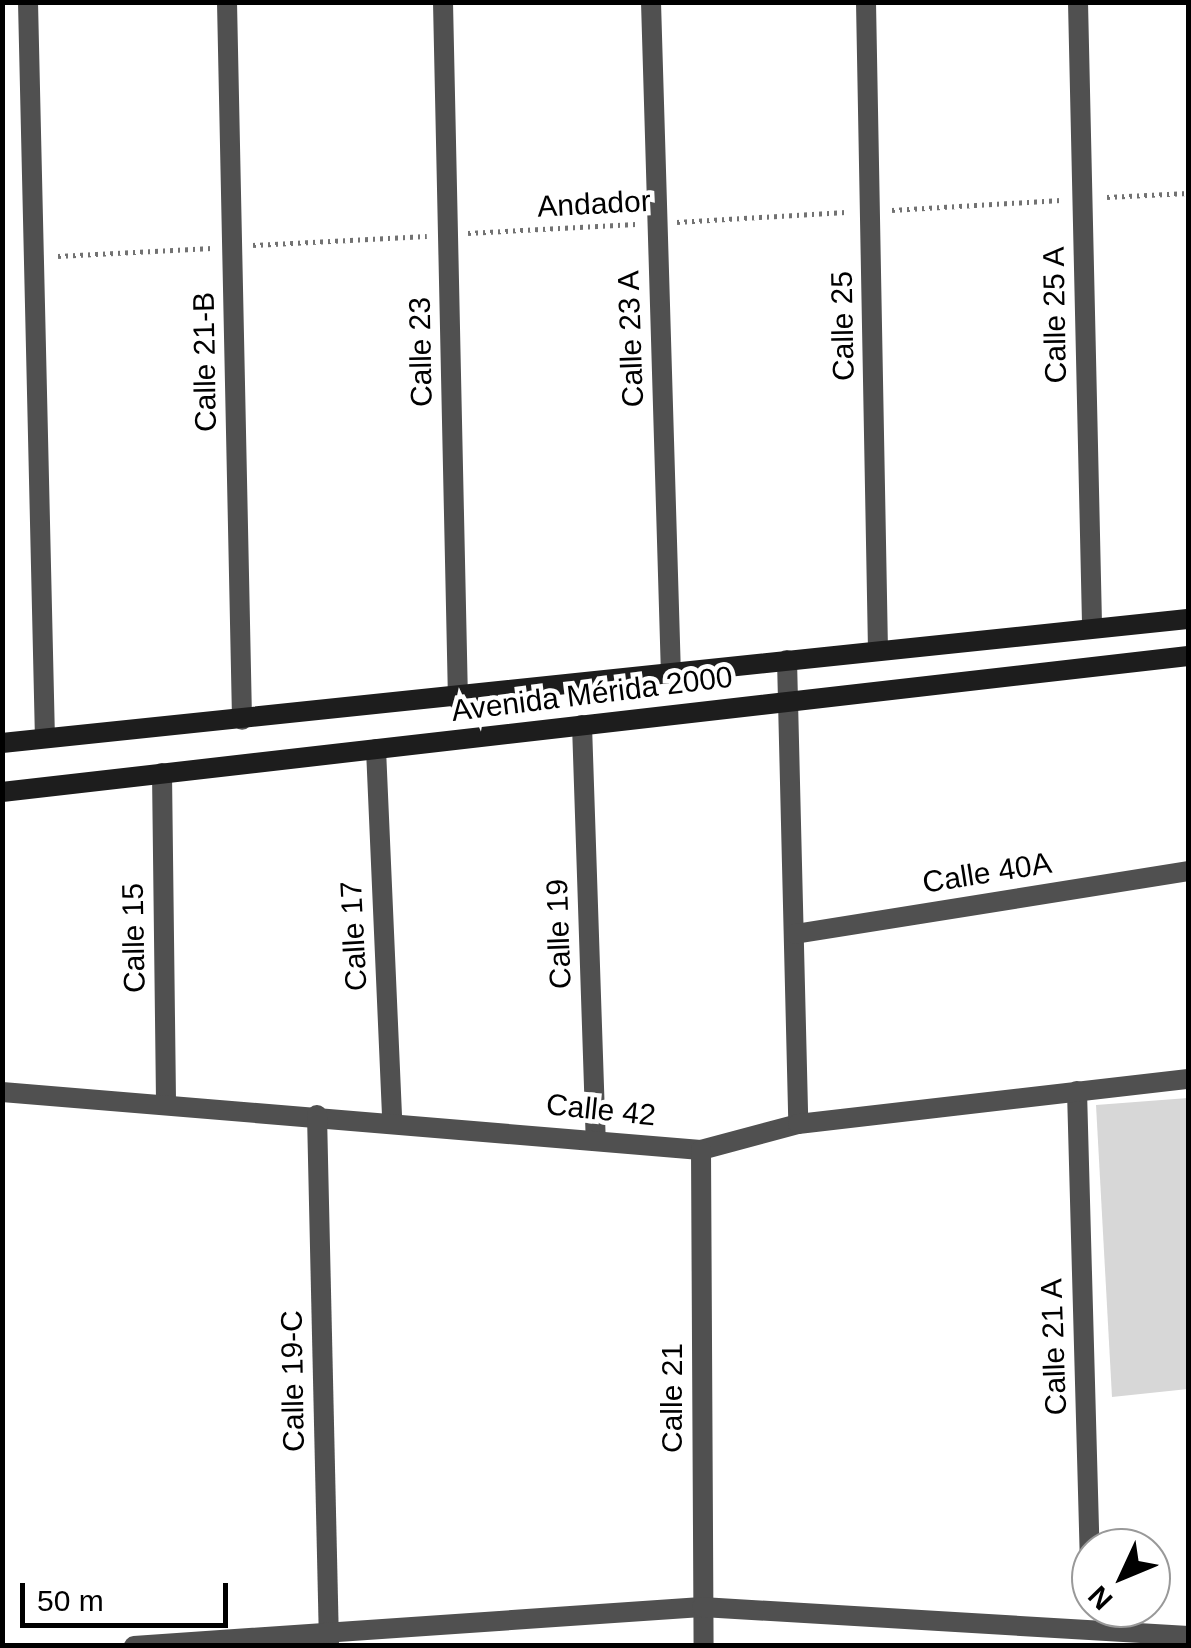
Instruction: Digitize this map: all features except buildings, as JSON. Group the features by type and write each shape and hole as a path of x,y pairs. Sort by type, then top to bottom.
{"main road":[{"name":"Avenida Mérida 2000","path":"2,743 458,700 878,649 1188,619"},
{"name":"Avenida Mérida 2000","path":"2,792 1188,656"}],"street":[{"path":"28,2 45,737"},
{"name":"Calle 21-B","path":"227,2 242,720"},
{"name":"Calle 23","path":"443,2 458,700"},
{"name":"Calle 23 A","path":"651,2 671,674"},
{"name":"Calle 25","path":"866,2 878,649"},
{"name":"Calle 25 A","path":"1078,2 1092,626"},
{"path":"786,660 798,1124"},
{"name":"Calle 19","path":"582,726 596,1140"},
{"name":"Calle 17","path":"376,749 392,1120"},
{"name":"Calle 15","path":"162,774 166,1102"},
{"name":"Calle 40A","path":"795,934 1188,871"},
{"name":"Calle 42","path":"2,1092 392,1120 702,1150 798,1124 1188,1078"},
{"name":"Calle 21 A","path":"1078,1091 1089,1528"},
{"name":"Calle 19-C","path":"316,1115 329,1639"},
{"name":"Calle 21","path":"702,1150 704,1646"},
{"path":"134,1646 329,1639 702,1607 1092,1640 1188,1636"}],"path":[{"name":"Andador","path":"34,258 1188,193"}],"shaded area":[{"path":"1188,1098 1188,1389 1112,1397 1096,1105"}]}
